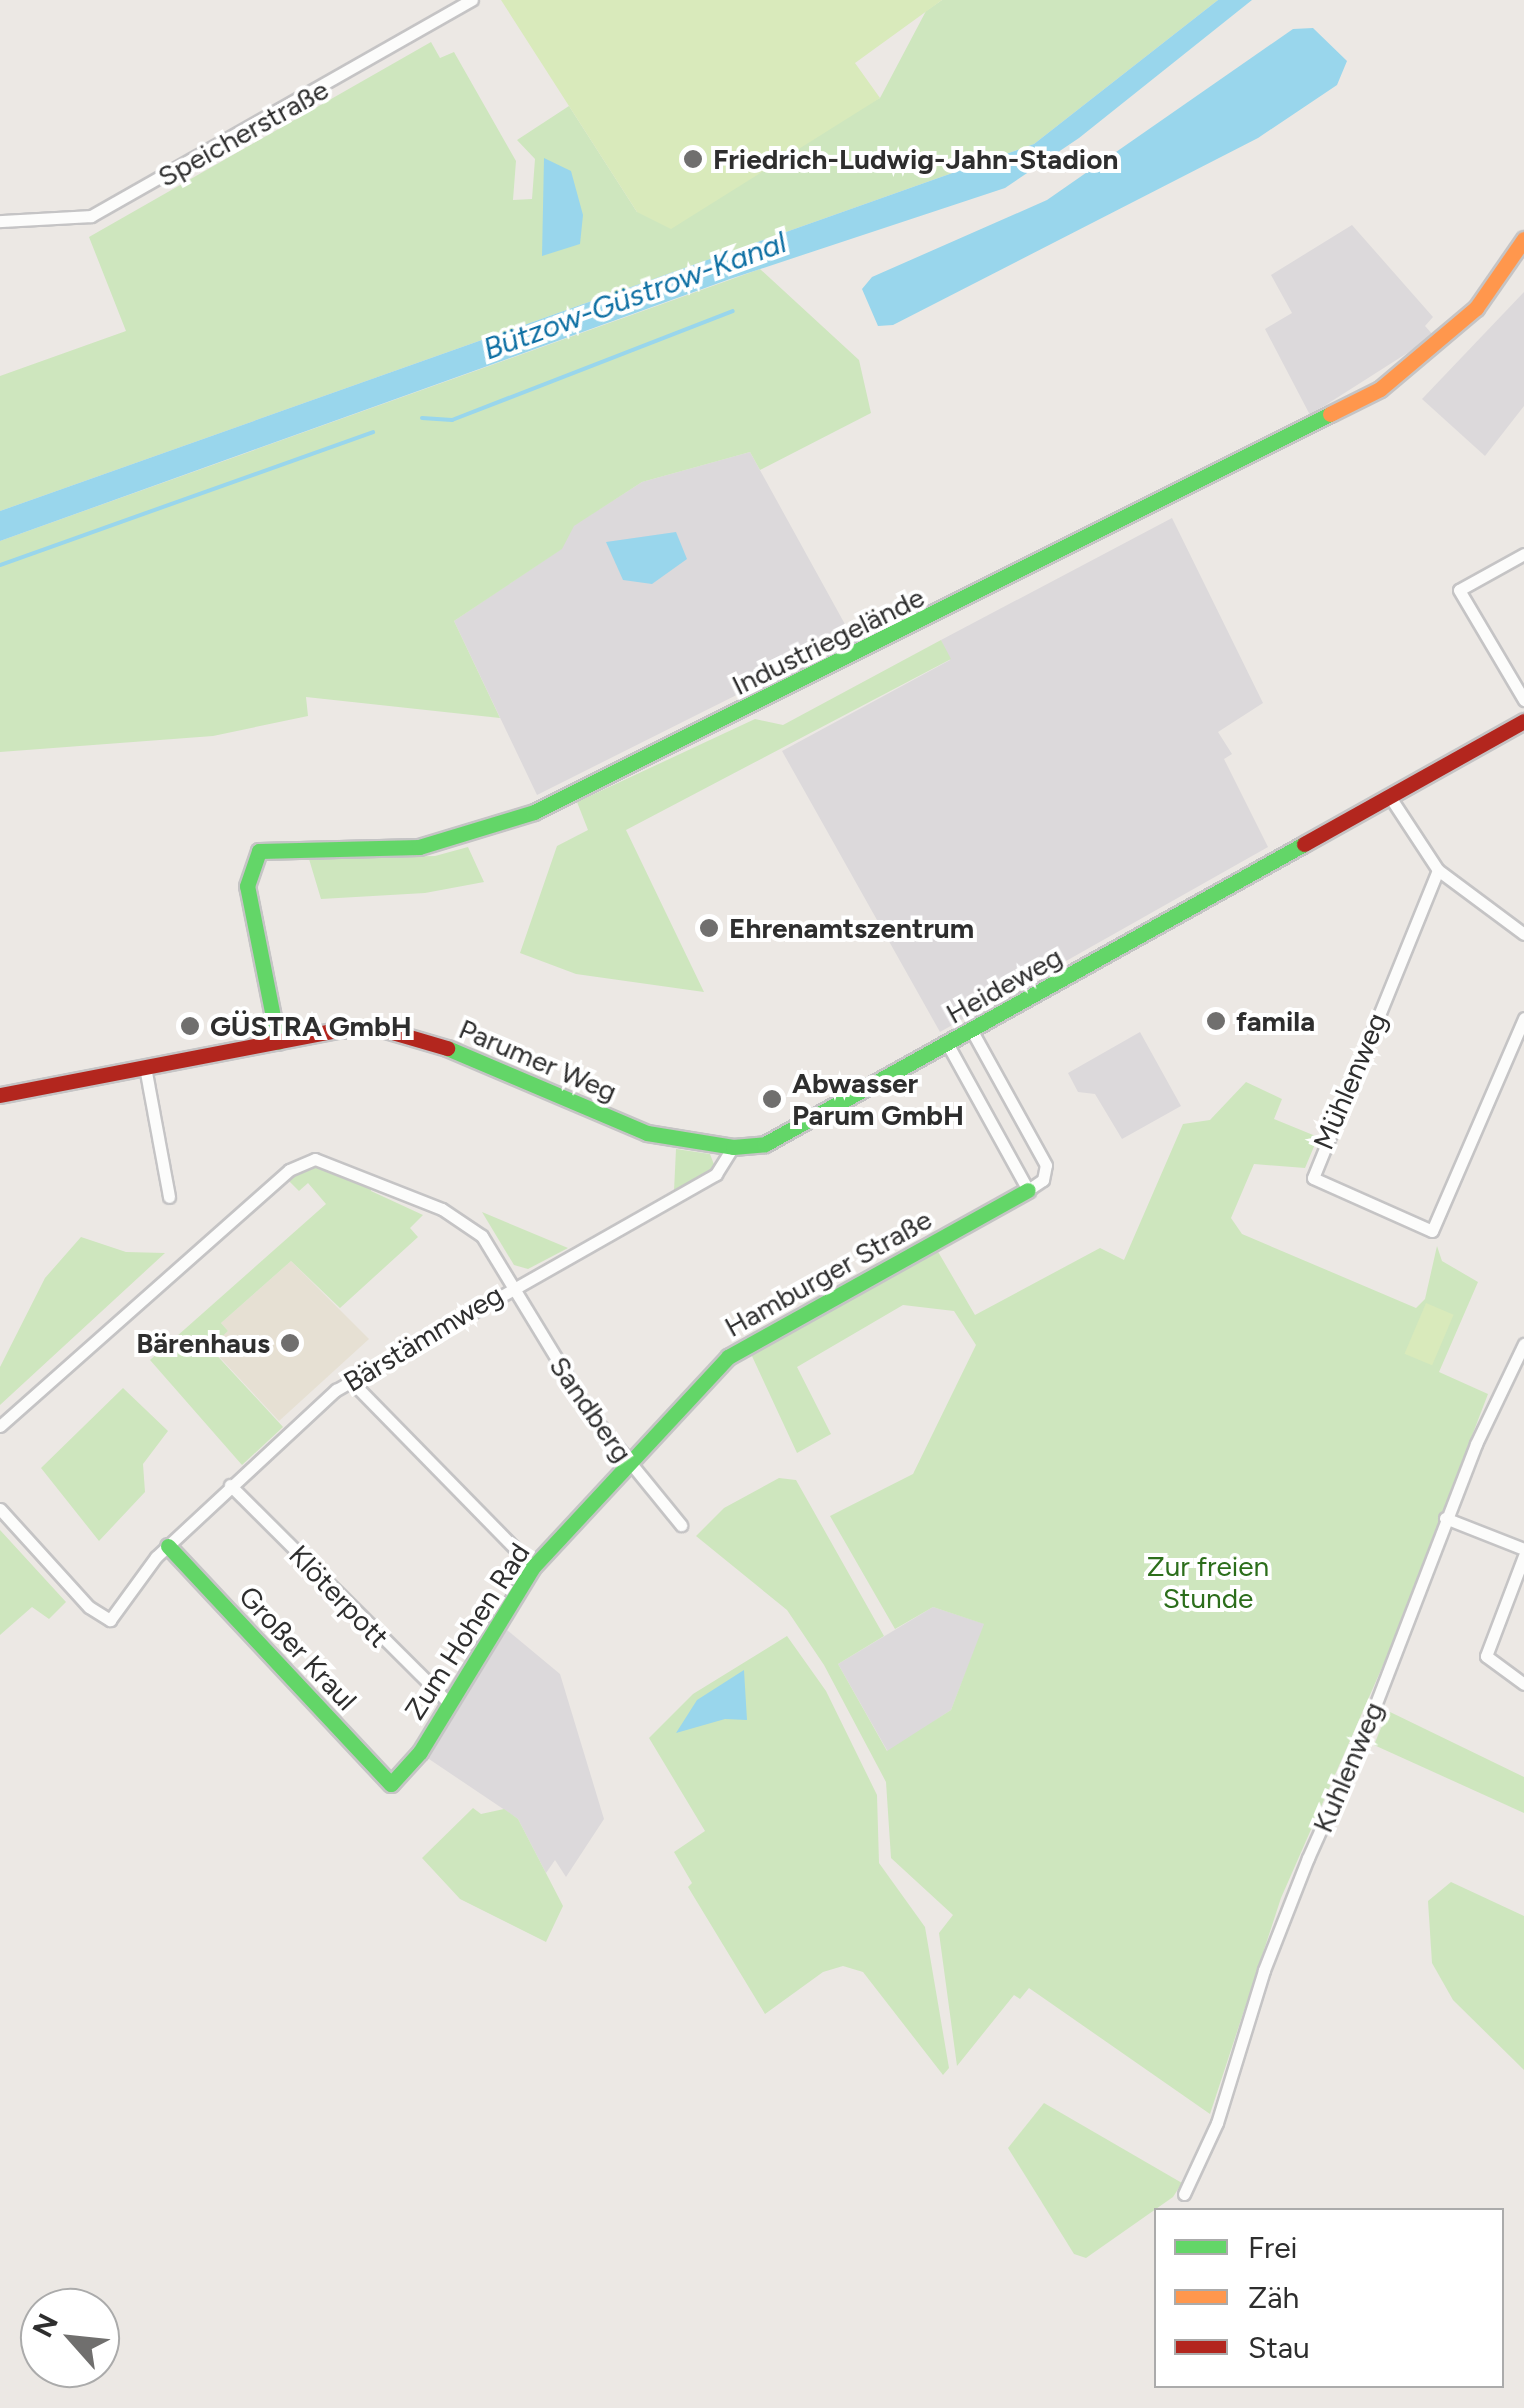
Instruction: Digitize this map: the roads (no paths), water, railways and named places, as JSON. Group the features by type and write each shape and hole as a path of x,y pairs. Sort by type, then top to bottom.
{"street":[{"name":"Speicherstraße","path":"0,221 91,216 472,0"},
{"name":"Industriegelände","path":"278,1042 247,886 259,851 419,847 534,812 1380,390 1476,308 1524,238"},
{"path":"1524,554 1459,590 1524,700"},
{"name":"Heideweg","path":"733,1147 778,1139 1524,721"},
{"path":"1390,798 1438,870 1524,934"},
{"name":"Mühlenweg","path":"1438,870 1312,1178 1432,1232 1524,1018"},
{"name":"Parumer Weg","path":"0,1095 338,1030 398,1030 647,1133 733,1147"},
{"path":"948,1045 1028,1190 1043,1180 1046,1165 972,1032"},
{"path":"145,1067 169,1197"},
{"path":"513,1284 716,1174 733,1147"},
{"name":"Bärstämmweg","path":"0,1426 303,1163 327,1162 450,1213 482,1236 513,1284 350,1380 230,1485 168,1546 110,1620 88,1607 0,1509"},
{"name":"Hamburger Straße","path":"626,1462 728,1357 1028,1190"},
{"name":"Sandberg","path":"513,1284 562,1370 626,1462 681,1525"},
{"name":"Kuhlenweg","path":"1184,2194 1217,2123 1264,1970 1446,1518 1524,1344"},
{"path":"350,1380 533,1568"},
{"name":"Zum Hohen Rad","path":"391,1784 450,1704 533,1568 626,1462"},
{"name":"Klöterpott","path":"230,1485 450,1704"},
{"path":"1446,1518 1524,1549"},
{"name":"Großer Kraul","path":"168,1546 391,1784"},
{"path":"1524,1556 1486,1656 1524,1684"}],"water":[{"name":"Bützow-Güstrow-Kanal","path":"1218,0 1252,0 1079,138 1005,188 730,279 0,541 0,511 1034,144"},
{"path":"1313,28 1347,61 1337,85 1258,138 893,325 878,326 862,289 872,277 1047,200 1293,29"},
{"path":"544,158 571,171 583,215 580,244 542,256"},
{"path":"676,532 687,559 652,584 623,580 606,542"},
{"path":"744,1670 747,1720 725,1719 676,1733 697,1700"}],"waterway":[{"path":"422,418 452,420 733,311"},
{"path":"0,565 373,432"}],"place":[{"name":"Friedrich-Ludwig-Jahn-Stadion","path":"693,159"},
{"name":"Ehrenamtszentrum","path":"709,928"},
{"name":"famila","path":"1216,1021"},
{"name":"GÜSTRA GmbH","path":"190,1026"},
{"name":"Abwasser Parum GmbH","path":"772,1099"},
{"name":"Bärenhaus","path":"290,1343"}],"park label":[{"name":"Zur freien Stunde","path":"1208,1582"}]}
